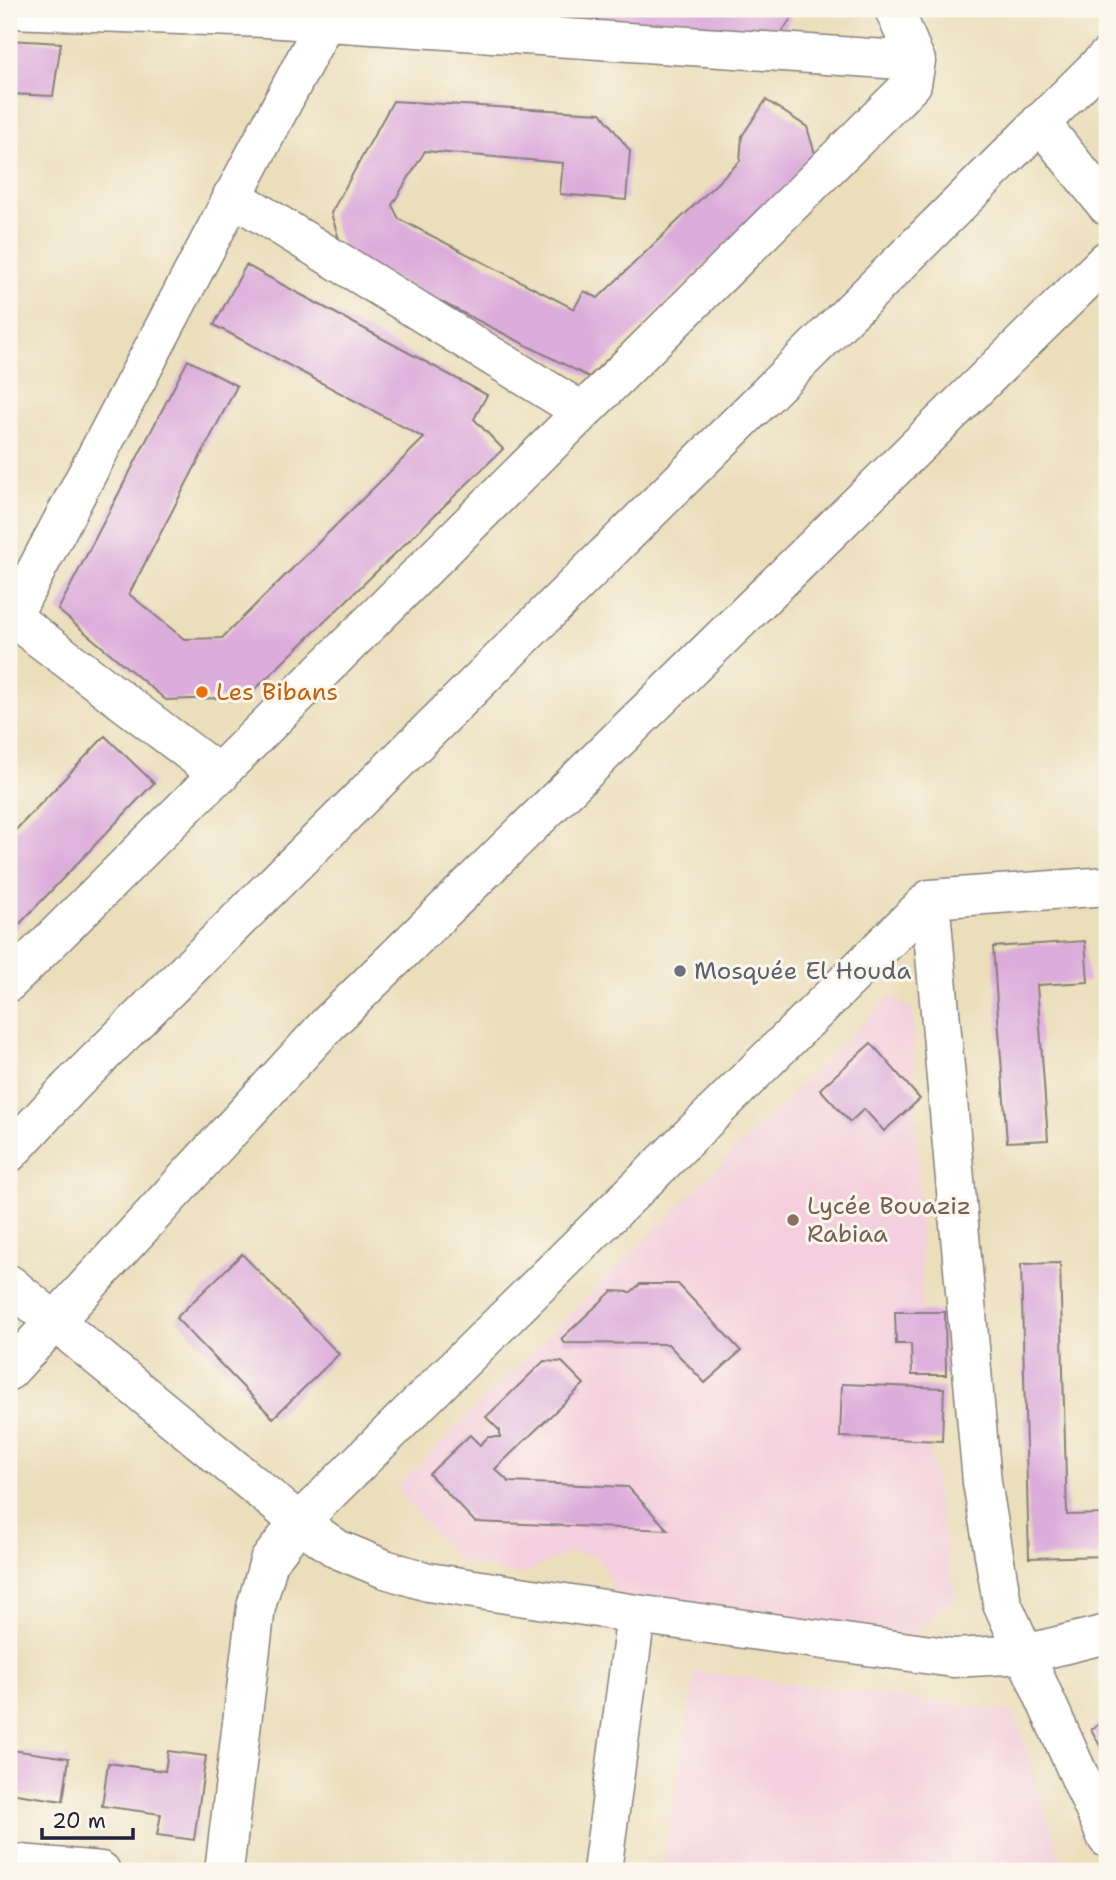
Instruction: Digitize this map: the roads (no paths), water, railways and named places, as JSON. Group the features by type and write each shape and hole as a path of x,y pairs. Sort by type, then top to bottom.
{"street":[{"path":"9,9 267,13 325,22 485,21 916,61"},
{"path":"9,982 912,84 916,61 894,9"},
{"path":"220,775 10,618 325,22"},
{"path":"9,1153 71,1086 1040,122 1101,77"},
{"path":"1040,122 1107,206"},
{"path":"232,195 583,412"},
{"path":"9,1371 51,1322 327,1025 1107,260"},
{"path":"224,1871 256,1607 269,1562 299,1522 930,899 1107,886"},
{"path":"930,899 982,1482 1002,1603 1107,1838"},
{"path":"9,1284 51,1322 299,1522 337,1549 384,1569 428,1582 953,1658 1025,1654 1107,1634"},
{"path":"602,1871 636,1614"},
{"path":"9,1863 100,1871"}],"place":[{"name":"Les Bibans","path":"202,692"},
{"name":"Mosquée El Houda","path":"680,971"},
{"name":"Lycée Bouaziz Rabiaa","path":"793,1220"}]}
